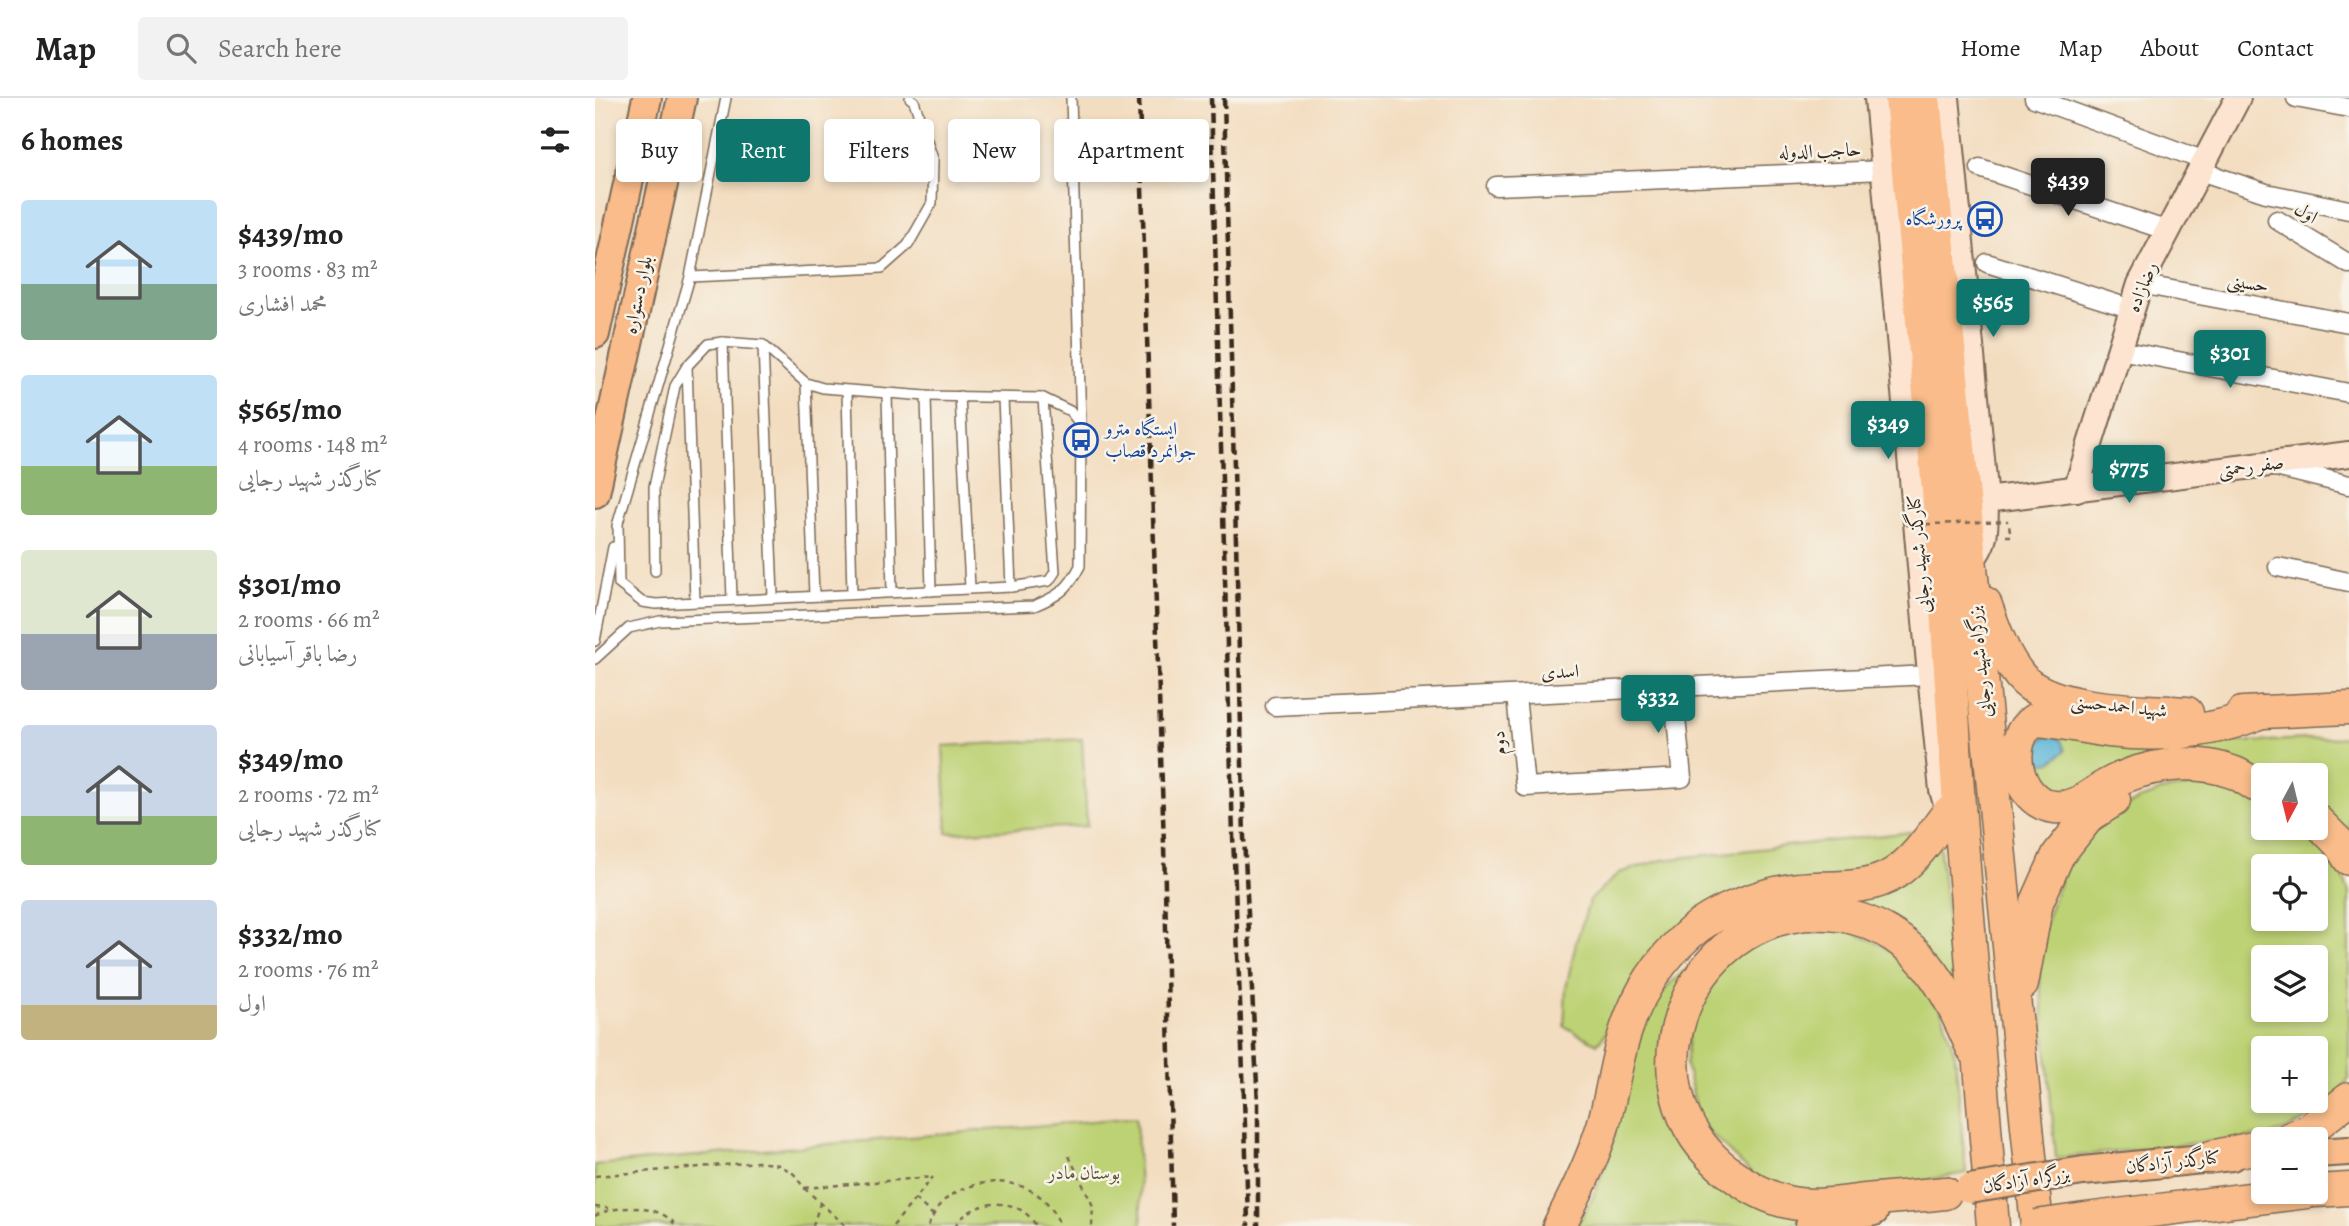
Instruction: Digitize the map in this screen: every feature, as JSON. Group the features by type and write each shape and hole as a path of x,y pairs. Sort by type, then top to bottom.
{"highway":[{"name":"بزرگراه شهید رجایی","path":"1901,98 1938,489 1955,826 1981,1064 1993,1226"},
{"name":"بزرگراه شهید رجایی","path":"1924,98 2036,1226"},
{"name":"شهید احمدحسنی","path":"1970,562 2008,658 2022,678 2042,692 2079,705 2214,714 2349,708"},
{"path":"2251,782 2233,772 2204,766 2169,765 2134,772 2073,805 2050,807 2027,790 2019,776 2016,757 2018,739 2025,726 2034,720 2112,731 2200,731 2228,725 2261,712"},
{"path":"2016,1020 2037,902 2058,855 2089,816 2130,789 2175,776 2223,777 2251,785"},
{"path":"1559,1226 1583,1181 1602,1128 1626,1030 1638,1001 1660,963 1691,932 1726,911 1757,898 1791,890 1865,884 1893,874 1955,826"},
{"path":"2328,832 2349,859"},
{"path":"1957,1191 1806,1205 1787,1202 1743,1182 1722,1167 1690,1129 1679,1101 1675,1080 1677,1026 1684,1003 1700,976 1719,954 1756,927 1777,918 1800,913 1845,916 1869,923 1896,938 1915,954 1937,978 1981,1064"},
{"path":"2313,1127 2349,1099"},
{"path":"2211,1157 2251,1149"},
{"path":"2328,1190 2349,1189"},
{"path":"2036,1226 2251,1199"}],"main road":[{"name":"بلوار دستواره","path":"595,334 647,98"},
{"name":"بلوار دستواره","path":"595,493 682,98"},
{"path":"2328,1152 2349,1151"},
{"name":"کنارگذر آزادگان","path":"2083,1171 2211,1157 2251,1155"},
{"name":"بزرگراه آزادگان","path":"1957,1191 2083,1171"},
{"path":"1810,1226 1957,1191"}],"street":[{"name":"کنارگذر شهید رجایی","path":"1877,98 1942,790 1955,826"},
{"path":"1947,98 1986,500 1985,537 1980,551 1970,562"},
{"path":"2034,98 2266,192 2349,210"},
{"name":"رضازاده","path":"2076,488 2140,284 2238,98"},
{"path":"2296,98 2349,108"},
{"path":"1980,168 2168,231"},
{"name":"حاجب الدوله","path":"1496,186 1856,171"},
{"name":"اول","path":"2277,220 2349,264"},
{"path":"1987,263 2132,309"},
{"name":"حسینی","path":"2140,284 2349,323"},
{"path":"2119,350 2349,393"},
{"name":"صفر رحمتی","path":"1986,500 2349,454"},
{"path":"2266,464 2349,485"},
{"path":"2278,566 2349,582"},
{"name":"اسدی","path":"1275,706 1930,675"},
{"name":"دوم","path":"1516,695 1525,787 1682,778 1673,688"}],"lane":[{"path":"595,641 618,523 690,277 726,98"},
{"path":"690,277 882,268 908,245 932,203 933,159 914,101 910,98"},
{"path":"595,659 629,628 660,621 1034,606 1055,597 1071,585 1080,566 1081,425 1071,98"},
{"name":"حاجب الدوله","path":"1856,171 1884,170"},
{"path":"655,571 654,486 675,386 687,366 708,344 723,342 763,345 806,383 847,391 926,396 1043,398 1070,411 1081,425"},
{"path":"723,342 733,599"},
{"path":"763,345 773,596"},
{"path":"687,366 695,601"},
{"path":"806,383 814,595"},
{"path":"847,391 852,594"},
{"path":"887,394 892,592"},
{"path":"926,396 931,591"},
{"path":"960,396 970,588"},
{"path":"1003,398 1011,587"},
{"path":"618,523 619,584 642,602 1011,587 1049,581 1055,572 1043,398"}],"path":[{"path":"1906,525 2008,521 2011,536"},
{"path":"1069,1156 1093,1206 1092,1226"},
{"path":"595,1176 758,1162 780,1165 794,1174 804,1188 846,1226"},
{"path":"804,1188 933,1177 893,1226"},
{"path":"928,1226 945,1199 973,1184 1006,1180 1037,1194 1057,1214 1060,1226"},
{"path":"915,1199 933,1215"},
{"path":"813,1226 820,1203"},
{"path":"955,1226 961,1217 986,1204 1010,1204 1032,1218 1036,1226"},
{"path":"595,1207 643,1208 673,1221 676,1226"},
{"path":"595,1216 608,1208"}],"green space":[{"path":"2030,735 2249,742 2349,737 2349,845 2328,821 2328,763 2251,763 2251,768 2247,766 2073,795 2048,794 2031,778"},
{"path":"1082,739 1087,826 947,833 943,746"},
{"path":"2194,786 2225,788 2251,796 2251,840 2319,840 2333,859 2349,893 2349,1078 2328,1103 2328,1036 2251,1036 2251,1113 2316,1114 2292,1127 2251,1127 2251,1137 2056,1158 2037,948 2069,855 2118,809 2161,791"},
{"path":"1920,831 1882,870 1753,890 1623,1013 1597,1044 1564,1026 1566,988 1576,942 1590,900 1619,873 1662,860"},
{"path":"1938,832 1954,982 1816,901"},
{"path":"1832,924 1882,945 1923,979 1943,1015 1955,1055 1966,1173 1829,1197 1759,1181 1700,1123 1686,1065 1691,1018 1726,960 1785,928"},
{"path":"1691,965 1665,1064 1746,1195 1872,1204 1783,1226 1576,1226 1592,1200 1603,1173 1641,1029 1654,1003"},
{"name":"بوستان مادر","path":"1136,1117 1142,1226 595,1226 595,1165"}],"water":[{"path":"2054,734 2061,740 2065,751 2051,762 2042,764 2035,758 2032,749 2045,737"}],"railway":[{"path":"1139,98 1164,845 1173,1226"},
{"path":"1211,98 1233,835 1248,1226"},
{"path":"1224,98 1244,837 1258,1104 1258,1226"}],"place":[{"name":"پرورشگاه","path":"1985,219"},
{"name":"ایستگاه مترو جوانمرد قصاب","path":"1081,440"}]}
